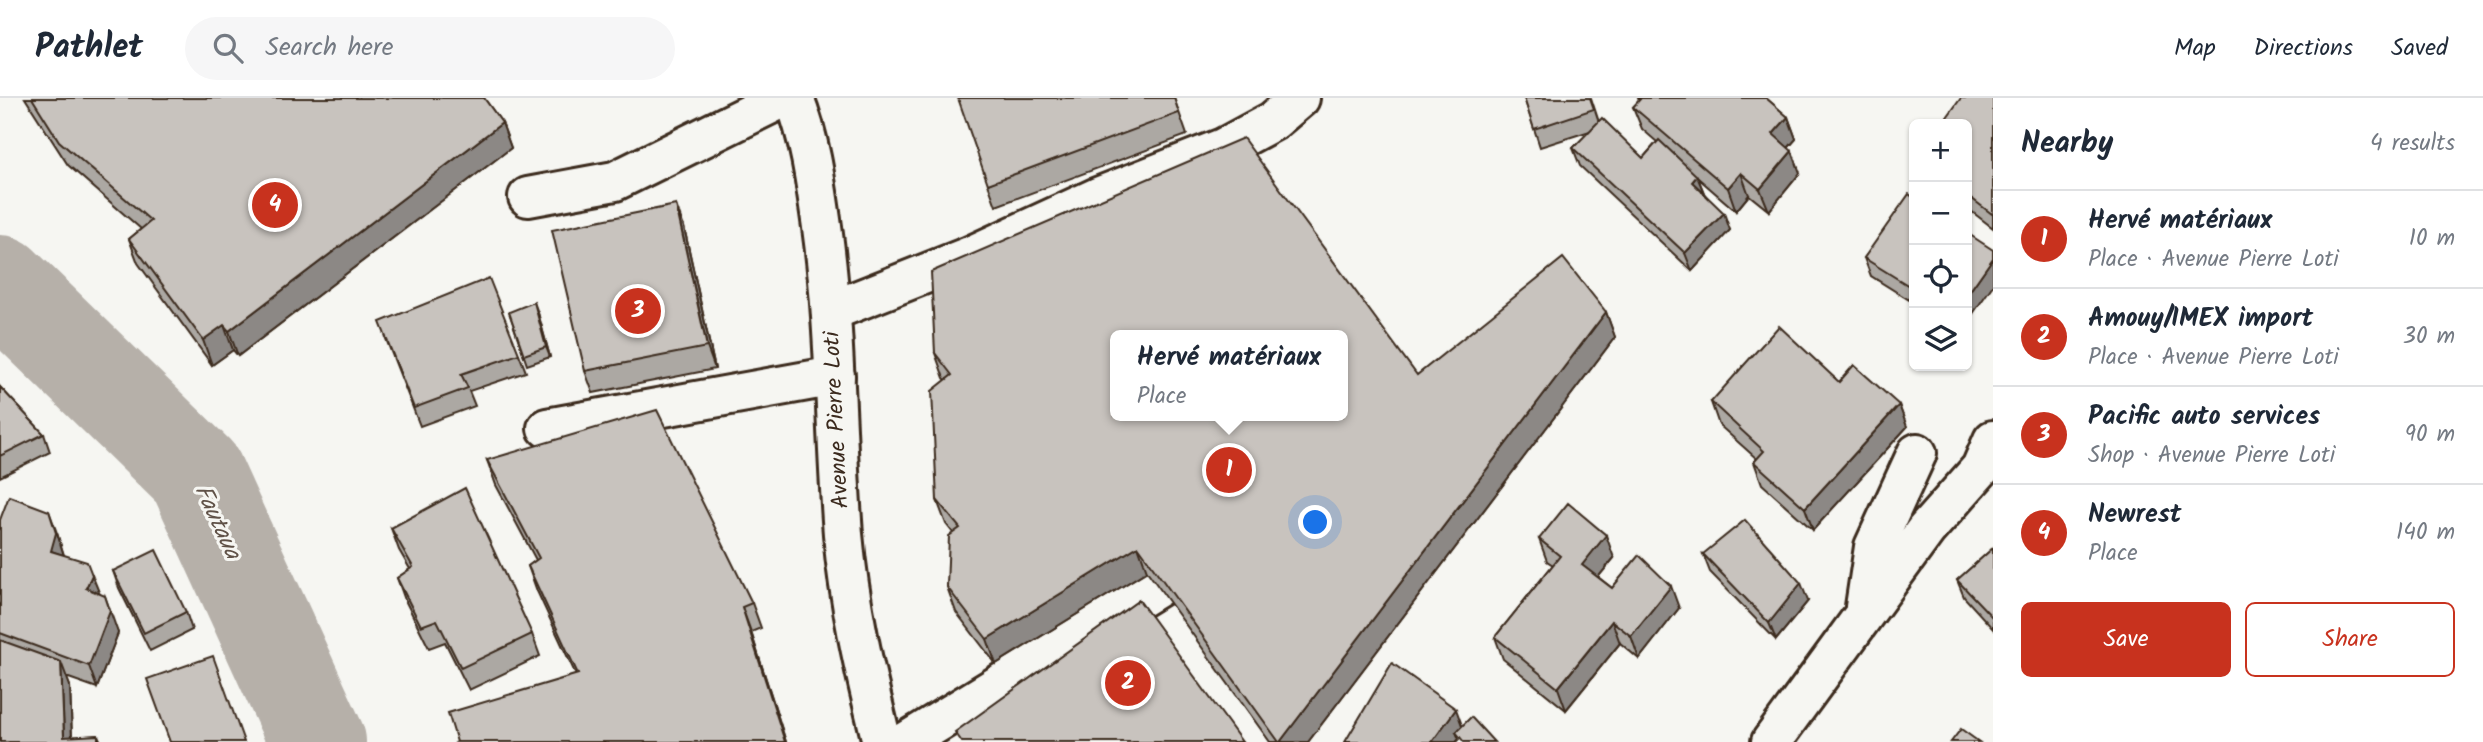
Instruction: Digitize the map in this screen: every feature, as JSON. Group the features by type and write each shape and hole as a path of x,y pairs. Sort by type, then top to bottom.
{"street":[{"path":"528,197 615,181 783,98"},
{"name":"Avenue Pierre Loti","path":"794,98 816,181 830,280 843,536 859,648 882,742"},
{"path":"831,311 970,256 1098,197 1223,148 1273,121 1300,98"},
{"path":"547,428 835,376"},
{"path":"1771,742 1926,530 1981,468 1993,440"},
{"path":"1865,613 1874,547 1917,453"},
{"path":"906,742 1161,584"}],"building":[{"path":"32,98 484,98 502,123 229,331 224,325 203,340 129,239 151,221 59,141"},
{"path":"958,98 1174,98 1179,113 988,184"},
{"path":"1524,98 1590,98 1594,109 1534,129"},
{"path":"1641,98 1766,98 1788,117 1773,134 1792,151 1760,189 1741,173 1728,188 1633,107"},
{"path":"1961,98 1993,98 1992,214 1972,199 1972,119 1946,119"},
{"path":"1602,118 1643,158 1659,140 1697,176 1692,182 1724,213 1685,253 1573,148"},
{"path":"1243,138 1417,375 1563,258 1606,312 1280,742 1138,546 987,639 947,587 949,536 960,528 937,500 932,391 952,375 935,353 931,272"},
{"path":"1909,194 1909,286 1864,258"},
{"path":"676,205 707,347 585,371 552,230"},
{"path":"1972,236 1993,250 1993,258 1972,288"},
{"path":"489,278 519,354 461,374 468,388 414,408 380,322"},
{"path":"534,302 546,347 524,355 509,312"},
{"path":"1779,326 1839,382 1854,365 1899,405 1805,508 1754,462 1764,451 1711,402"},
{"path":"0,387 44,434 0,456"},
{"path":"657,410 752,603 742,607 785,742 457,742 448,713 578,674 528,566 539,558 487,460"},
{"path":"465,488 532,634 461,668 437,620 421,626 397,578 413,567 391,528"},
{"path":"9,496 49,511 56,533 51,551 87,562 92,575 86,588 105,596 110,611 89,666 0,633 0,520"},
{"path":"1568,503 1606,535 1582,565 1612,588 1639,555 1671,586 1631,636 1612,621 1558,688 1495,637 1560,556 1539,539"},
{"path":"1745,520 1801,583 1769,623 1703,554"},
{"path":"1993,548 1993,618 1957,580"},
{"path":"156,550 186,612 144,633 113,571"},
{"path":"1139,600 1242,742 962,742 955,732"},
{"path":"0,640 61,662 64,737 98,735 98,742 0,742"},
{"path":"213,656 244,742 170,742 147,679"},
{"path":"1392,663 1456,709 1432,742 1345,742"},
{"path":"1471,717 1494,742 1464,742 1456,732"},
{"path":"1961,729 1979,742 1951,742"}],"waterway":[{"name":"Fautaua","path":"0,283 196,474 318,742"}],"place":[{"name":"Newrest","path":"275,205"},
{"name":"Pacific auto services","path":"638,311"},
{"name":"Hervé matériaux","path":"1229,470"},
{"name":"Amouy/IMEX import","path":"1128,683"}]}
